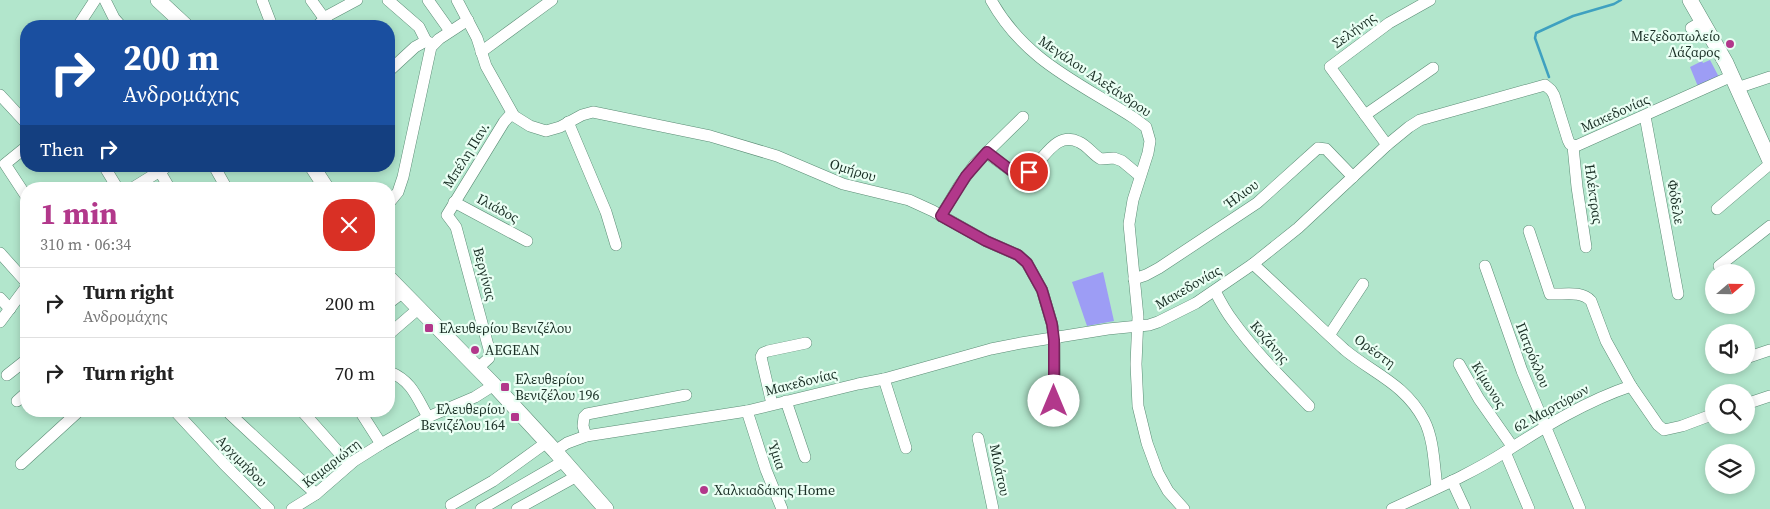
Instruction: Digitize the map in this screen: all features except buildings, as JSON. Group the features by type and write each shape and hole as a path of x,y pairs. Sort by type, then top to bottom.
{"main road":[{"path":"158,0 175,20"},
{"path":"1690,0 1697,25 1735,82 1765,141 1770,163"},
{"path":"395,285 478,368 606,509"}],"street":[{"path":"82,20 95,0"},
{"path":"105,0 116,20"},
{"path":"262,0 270,20"},
{"path":"310,0 319,20"},
{"path":"323,20 357,0"},
{"path":"388,0 419,27 429,42 403,177 395,196"},
{"path":"428,0 450,31"},
{"path":"457,0 468,20 486,66 512,113"},
{"path":"481,52 552,0"},
{"name":"Μεγάλου Αλεξάνδρου","path":"991,0 1007,24 1034,54 1134,118 1146,128 1149,136 1150,145 1133,200 1129,224 1138,326 1136,383 1140,418 1150,454 1158,473 1180,508"},
{"name":"Σελήνης","path":"1387,145 1331,71 1330,66 1389,23 1430,0"},
{"path":"395,65 415,47 429,42 468,20"},
{"path":"1365,115 1433,68"},
{"name":"Μακεδονίας","path":"555,451 567,443 586,436 747,411 884,379 991,349 1054,337 1150,325 1170,317 1215,291 1253,264 1298,228 1387,145 1408,127 1420,120 1545,86 1554,95 1568,140 1573,146 1580,145 1645,116 1735,82 1770,77"},
{"path":"0,95 20,117"},
{"name":"Ομήρου","path":"512,113 525,124 540,130 556,129 582,115 593,112 683,129 762,151 843,184 909,200 986,241 1013,252 1024,260 1044,296 1051,317 1054,337 1054,419"},
{"name":"Μπέλη Παν.","path":"447,215 504,122 512,113"},
{"name":"Φόδελε","path":"1645,116 1678,294"},
{"path":"941,216 966,176 987,152 1023,117"},
{"path":"568,122 606,212 616,245"},
{"path":"987,152 1017,175 1022,176 1029,172 1058,142 1072,140 1085,145 1102,159 1114,158 1122,161 1140,176"},
{"name":"Ηλέκτρας","path":"1573,146 1586,247"},
{"name":"Ήλιου","path":"1134,279 1159,268 1257,203 1318,148 1326,149 1353,177"},
{"path":"0,151 20,186"},
{"path":"6,162 20,152"},
{"path":"1717,209 1770,163"},
{"path":"143,182 159,172"},
{"name":"Ιλιάδος","path":"454,202 526,241"},
{"name":"Βεργίνας","path":"447,215 456,227 489,352 489,358 478,368"},
{"path":"1722,264 1770,226"},
{"path":"1529,231 1550,294 1581,295 1591,301 1606,341 1631,386 1658,425 1664,430 1705,417"},
{"path":"0,253 20,275"},
{"name":"Ορέστη","path":"1253,264 1354,356 1395,384 1418,410 1425,421 1429,434 1437,487"},
{"name":"Πατρόκλου","path":"1484,266 1522,371 1580,509"},
{"path":"1330,334 1363,284"},
{"name":"Κοζάνης","path":"1215,291 1233,322 1245,337 1309,406"},
{"path":"395,298 402,293"},
{"path":"0,322 20,295"},
{"path":"0,298 10,309"},
{"path":"395,329 418,309"},
{"path":"772,404 761,357 763,353 806,343"},
{"path":"1755,355 1770,350"},
{"name":"Κίμωνος","path":"1459,364 1509,449 1529,509"},
{"path":"7,375 20,365"},
{"path":"395,374 409,384 428,417"},
{"path":"884,379 906,448"},
{"name":"Καμαριώτη","path":"292,509 316,494 349,464 381,444 428,417 481,393 494,385"},
{"name":"62 Μαρτύρων","path":"1399,507 1452,481 1546,426 1600,398 1631,386"},
{"path":"586,436 583,426 584,417 588,414 686,395"},
{"path":"1755,401 1770,396"},
{"path":"17,401 20,398"},
{"path":"786,401 805,457"},
{"name":"Ύμια","path":"747,411 766,470 782,509"},
{"path":"21,464 72,417"},
{"name":"Αρχιμήδου","path":"180,417 269,509"},
{"path":"233,417 316,494"},
{"path":"307,417 349,464"},
{"path":"364,417 381,444"},
{"name":"Μιλάτου","path":"978,438 994,509"},
{"path":"451,505 493,481 555,451"},
{"path":"481,509 555,451"},
{"path":"517,509 577,476"},
{"path":"1452,481 1465,509"}],"shaded area":[{"path":"1710,60 1720,79 1699,89 1690,67 1702,61 1703,63"},
{"path":"1103,272 1114,321 1087,326 1072,282"}],"waterway":[{"path":"1549,77 1535,38 1536,33 1573,16 1614,4 1621,0"}],"place":[{"name":"Μεζεδοπωλείο Λάζαρος","path":"1730,44"},
{"name":"Ελευθερίου Βενιζέλου","path":"429,328"},
{"name":"AEGEAN","path":"475,350"},
{"name":"Ελευθερίου Βενιζέλου 196","path":"505,387"},
{"name":"Ελευθερίου Βενιζέλου 164","path":"515,417"},
{"name":"Χαλκιαδάκης Home","path":"704,490"}],"route":[{"path":"1029,172 1022,176 1017,175 987,152 966,176 941,216 986,241 1018,255 1027,263 1042,290 1052,324 1054,340 1054,401"}]}
